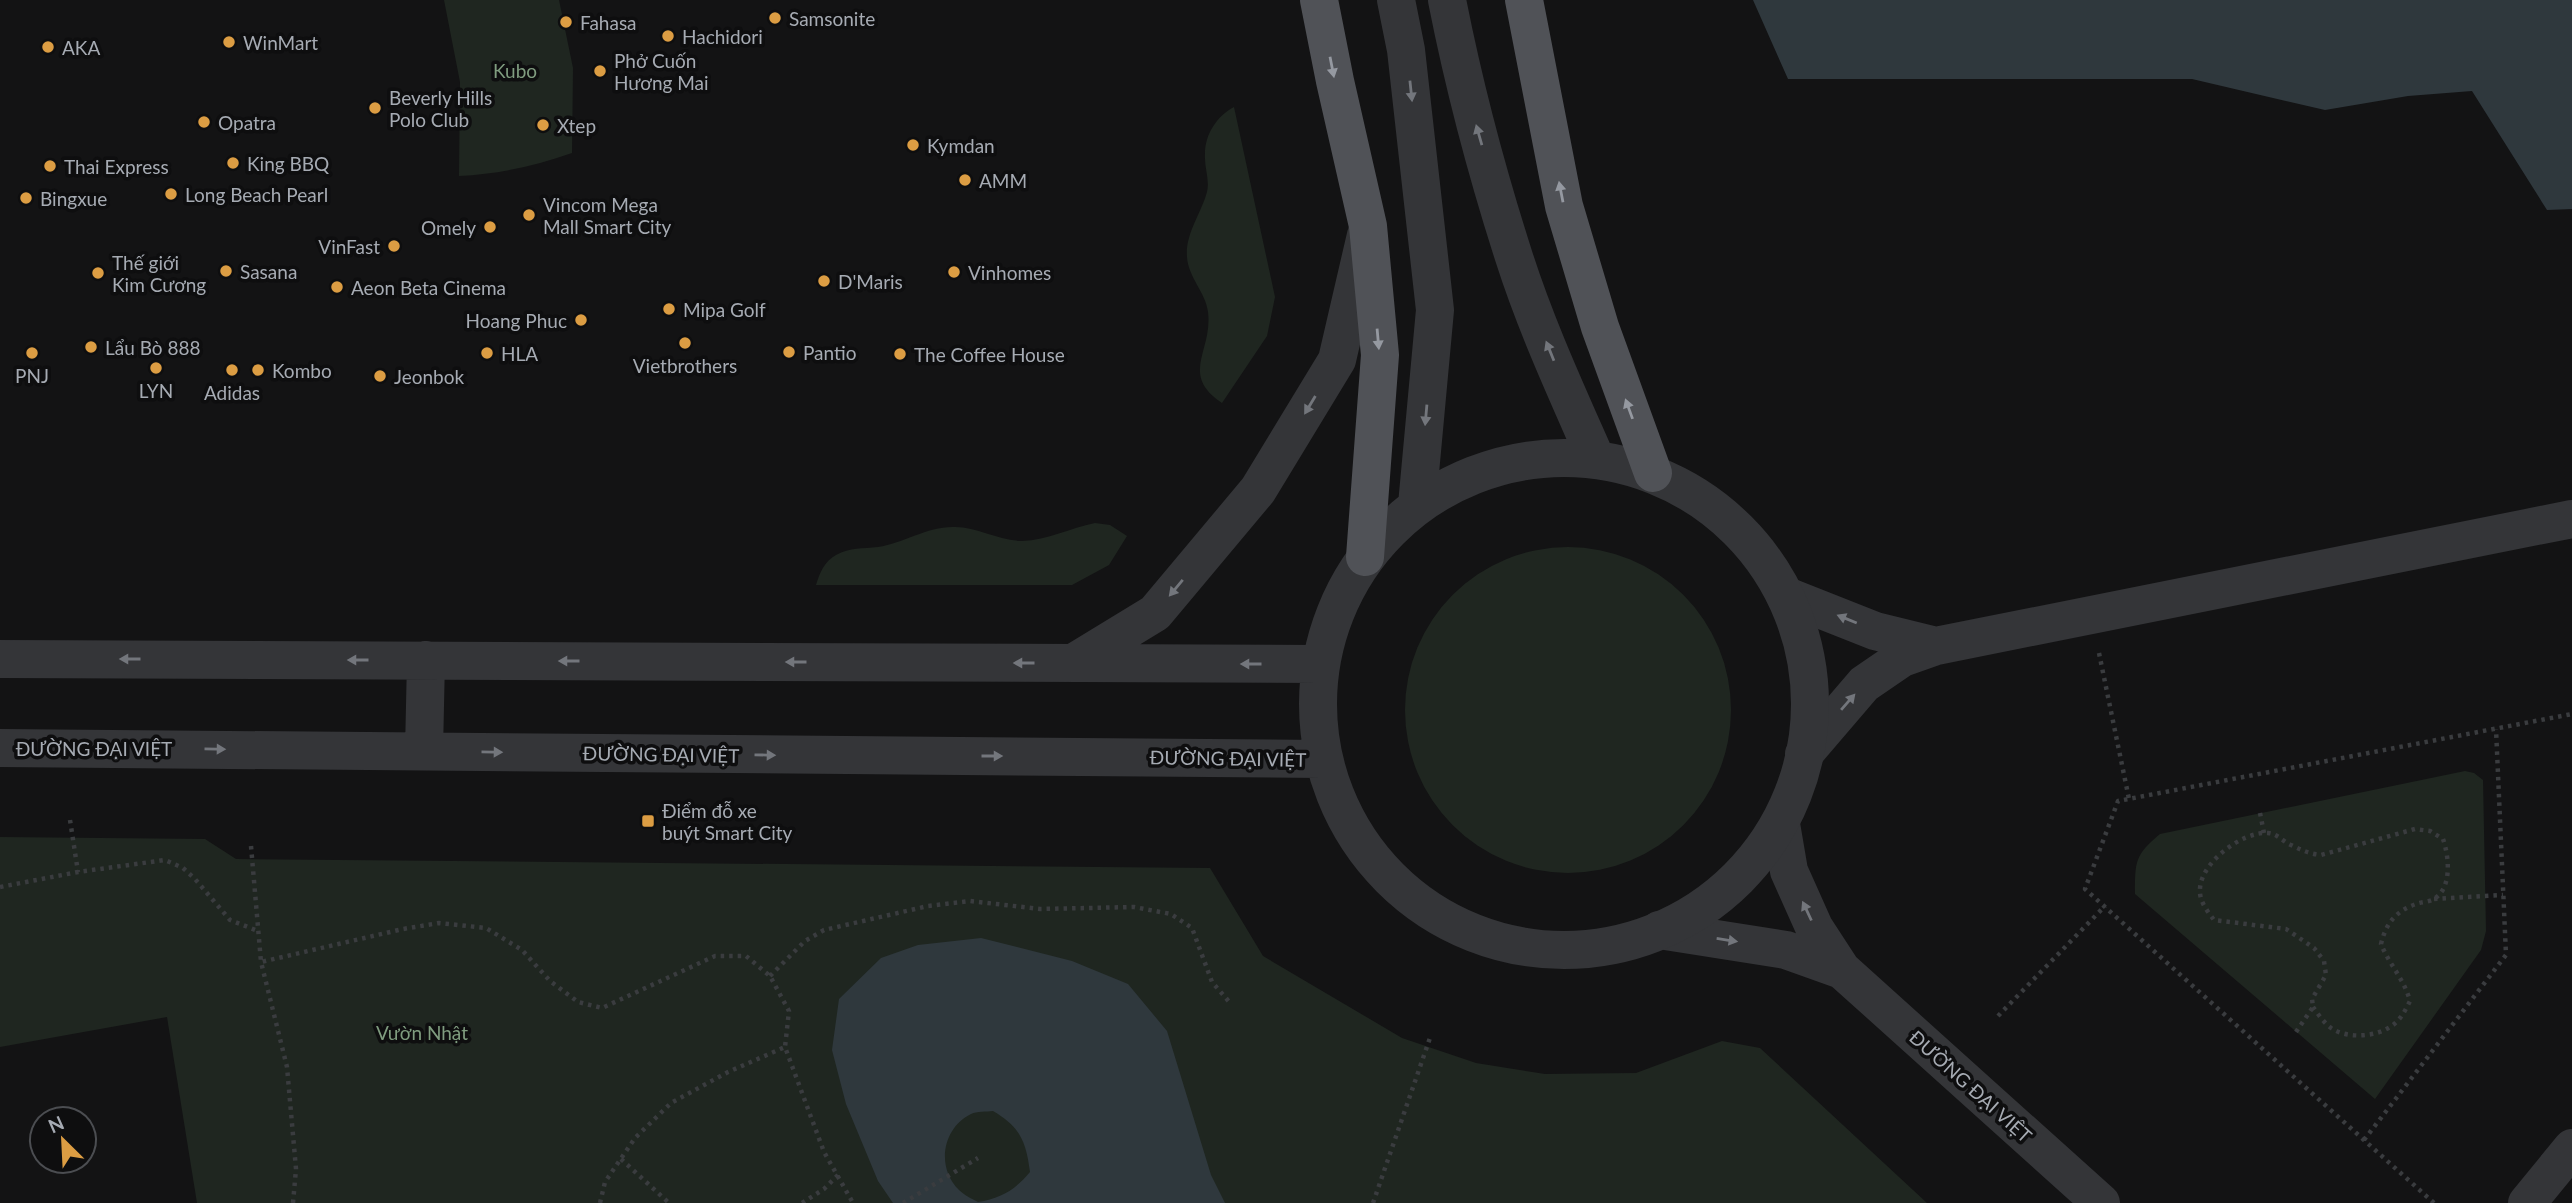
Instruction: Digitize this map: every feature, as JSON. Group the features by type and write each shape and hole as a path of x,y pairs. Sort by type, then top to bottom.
{"main road":[{"path":"1319,0 1368,226 1380,355 1365,557"},
{"path":"1524,0 1564,206 1600,327 1653,473"}],"street":[{"path":"1396,0 1406,50 1435,310 1417,505"},
{"path":"1447,0 1459,60 1514,257 1556,368 1596,459"},
{"path":"1073,663 1155,613 1258,490 1338,360 1368,226"},
{"path":"1533,459 1596,459 1653,473 1721,512 1773,569 1789,597 1811,661 1812,718 1794,795 1781,824 1754,862 1695,913 1659,930 1623,944 1545,951 1469,932 1402,892 1352,832 1322,759 1316,712 1320,664 1336,608 1365,557 1417,505 1472,475 1533,459"},
{"path":"1804,754 1864,684 1902,659 1936,646 2572,519"},
{"path":"1789,597 1875,631 1936,646"},
{"path":"0,659 1320,664"},
{"path":"424,751 426,660"},
{"name":"ĐƯỜNG ĐẠI VIỆT","path":"0,748 1322,759"},
{"name":"ĐƯỜNG ĐẠI VIỆT","path":"1781,824 1788,871 1814,927 1842,970 2101,1203"},
{"name":"ĐƯỜNG ĐẠI VIỆT","path":"1659,930 1786,950 1842,970"},
{"path":"2527,1203 2572,1148"}],"path":[{"path":"2098,645 2129,799"},
{"path":"2434,1203 2085,889 2118,802 2572,714"},
{"path":"2364,1140 2506,955 2496,729"},
{"path":"2260,813 2264,832"},
{"path":"70,820 78,872"},
{"path":"2433,899 2440,892 2446,878 2448,853 2443,839 2430,831 2415,830 2398,832 2321,855 2308,853 2288,844 2276,834 2264,832 2239,841 2219,855 2202,879 2200,891 2202,900 2214,920 2286,929 2314,948 2324,961 2326,975 2312,999 2313,1007 2332,1028 2348,1034 2370,1035 2390,1027 2403,1014 2410,1001 2406,985 2385,954 2381,943 2390,920 2403,909 2433,899 2503,895"},
{"path":"251,846 261,962 287,1067 296,1169 293,1203"},
{"path":"0,887 78,872 166,860 183,868 230,920 258,931"},
{"path":"770,976 805,941 824,930 928,906 970,901 1040,909 1135,907 1171,914 1192,928 1212,982 1231,1004"},
{"path":"1998,1016 2105,906"},
{"path":"261,962 439,923 486,928 522,950 550,981 578,1002 602,1008 715,957 746,956 770,976 789,1011 785,1047 824,1152 853,1203"},
{"path":"2296,1032 2313,1007"},
{"path":"1373,1203 1431,1035"},
{"path":"600,1203 605,1182 635,1138 671,1103 728,1072 785,1047"},
{"path":"903,1203 978,1158"},
{"path":"621,1159 669,1203"},
{"path":"802,1203 824,1189 838,1175"}],"green space":[{"name":"Kubo","path":"444,0 559,0 573,68 572,153 517,169 459,176 460,82"},
{"path":"1234,107 1275,297 1267,336 1222,403 1202,382 1200,372 1208,312 1190,271 1187,249 1207,192 1207,139 1217,121"},
{"path":"1095,523 1110,525 1127,536 1109,565 1072,585 816,585 825,564 841,552 888,545 935,529 964,528 1022,541"},
{"path":"1568,547 1600,550 1645,566 1683,595 1712,633 1728,678 1731,710 1728,742 1712,787 1683,825 1645,854 1600,870 1568,873 1536,870 1491,854 1453,825 1424,787 1408,742 1405,710 1408,678 1424,633 1453,595 1491,566 1536,550"},
{"path":"2465,771 2474,773 2483,780 2486,931 2481,950 2375,1099 2135,894 2138,860 2160,834"},
{"name":"Vườn Nhật","path":"0,837 205,839 236,859 1210,868 1263,956 1402,1038 1476,1063 1545,1074 1636,1073 1722,1041 1760,1048 1927,1203 197,1203 167,1017 0,1047"}],"shaded area":[{"path":"1753,0 2572,0 2572,209 2547,210 2472,91 2408,96 2325,110 2192,79 1788,79"},
{"path":"981,938 1072,961 1128,984 1167,1031 1211,1175 1225,1203 893,1203 878,1181 846,1104 832,1050 839,999 881,958 918,945","holes":["993,1111 1016,1129 1024,1143 1030,1172 1007,1192 978,1202 961,1192 952,1181 947,1171 946,1149 948,1138 961,1120 971,1114"]}],"place":[{"name":"Samsonite","path":"775,18"},
{"name":"Fahasa","path":"566,22"},
{"name":"Hachidori","path":"668,36"},
{"name":"WinMart","path":"229,42"},
{"name":"AKA","path":"48,47"},
{"name":"Phở Cuốn Hương Mai","path":"600,71"},
{"name":"Beverly Hills Polo Club","path":"375,108"},
{"name":"Opatra","path":"204,122"},
{"name":"Xtep","path":"543,125"},
{"name":"Kymdan","path":"913,145"},
{"name":"King BBQ","path":"233,163"},
{"name":"Thai Express","path":"50,166"},
{"name":"AMM","path":"965,180"},
{"name":"Long Beach Pearl","path":"171,194"},
{"name":"Bingxue","path":"26,198"},
{"name":"Vincom Mega Mall Smart City","path":"529,215"},
{"name":"Omely","path":"490,227"},
{"name":"VinFast","path":"394,246"},
{"name":"Sasana","path":"226,271"},
{"name":"Vinhomes","path":"954,272"},
{"name":"Thế giới Kim Cương","path":"98,273"},
{"name":"D'Maris","path":"824,281"},
{"name":"Aeon Beta Cinema","path":"337,287"},
{"name":"Mipa Golf","path":"669,309"},
{"name":"Hoang Phuc","path":"581,320"},
{"name":"Vietbrothers","path":"685,343"},
{"name":"Lẩu Bò 888","path":"91,347"},
{"name":"Pantio","path":"789,352"},
{"name":"PNJ","path":"32,353"},
{"name":"HLA","path":"487,353"},
{"name":"The Coffee House","path":"900,354"},
{"name":"LYN","path":"156,368"},
{"name":"Adidas","path":"232,370"},
{"name":"Kombo","path":"258,370"},
{"name":"Jeonbok","path":"380,376"},
{"name":"Điểm đỗ xe buýt Smart City","path":"648,821"}]}
